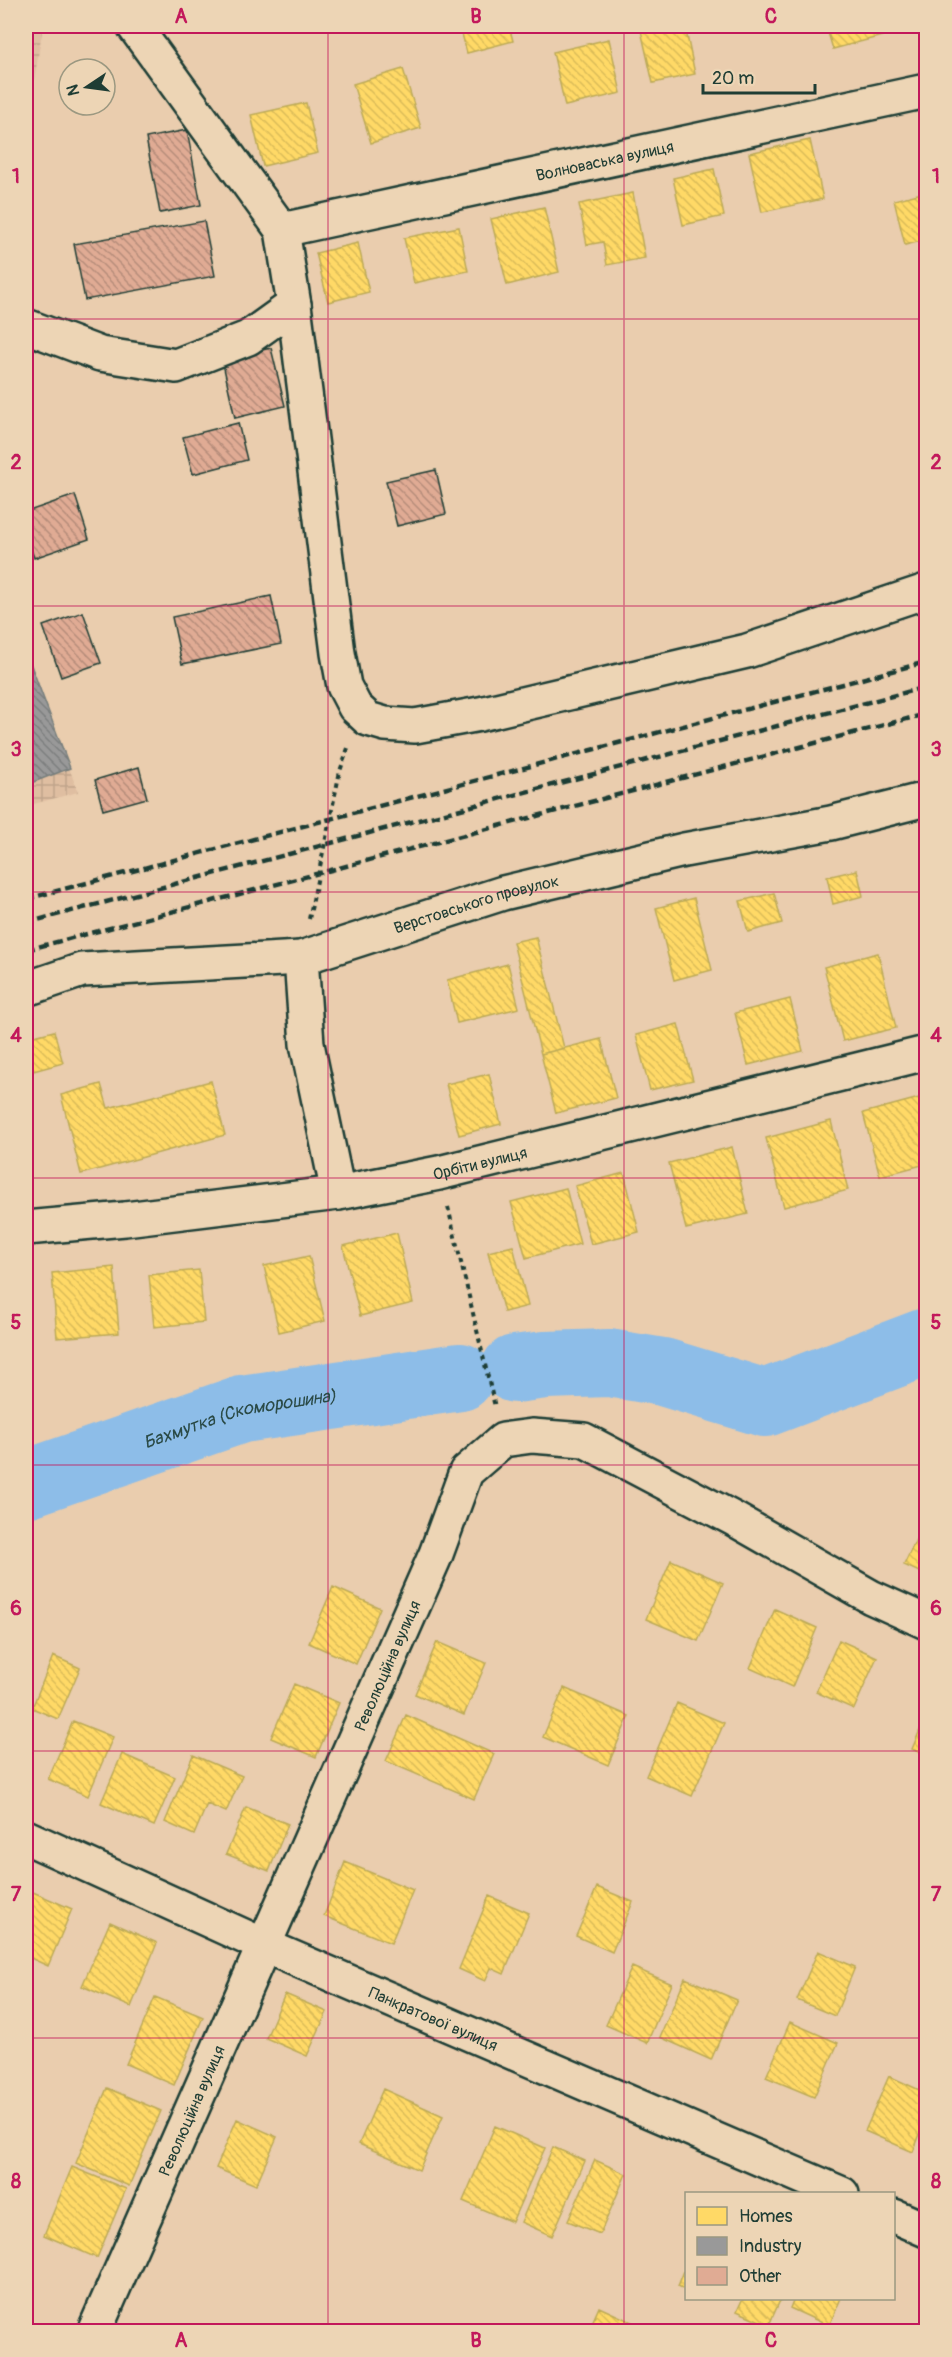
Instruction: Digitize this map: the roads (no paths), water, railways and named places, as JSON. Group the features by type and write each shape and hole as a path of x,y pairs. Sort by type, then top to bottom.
{"street":[{"path":"134,26 282,230 294,305 338,653 344,686 355,707 368,719 385,724 415,726 480,714 747,651 927,591"},
{"name":"Волноваська вулиця","path":"282,230 927,91"},
{"path":"26,326 100,354 176,366 248,338 294,305"},
{"name":"Верстовського провулок","path":"26,989 82,970 301,958 503,893 684,850 831,823 927,799"},
{"path":"301,958 307,1044 338,1193"},
{"name":"Орбіти вулиця","path":"26,1228 125,1219 338,1193 440,1173 927,1053"},
{"name":"Революційна вулиця","path":"94,2331 436,1554 466,1472 503,1440 532,1436 584,1440 734,1519 871,1597 927,1622"},
{"name":"Панкратової вулиця","path":"26,1837 263,1945 840,2192"},
{"path":"895,2216 927,2230"}],"waterway":[{"name":"Бахмутка (Скоморошина)","path":"515,1369 545,1365 609,1363 663,1372 765,1403 926,1342"},
{"name":"Бахмутка (Скоморошина)","path":"26,1484 242,1409 460,1377"}],"railway":[{"path":"26,899 926,662"},
{"path":"26,923 926,687"},
{"path":"26,950 926,714"}]}
